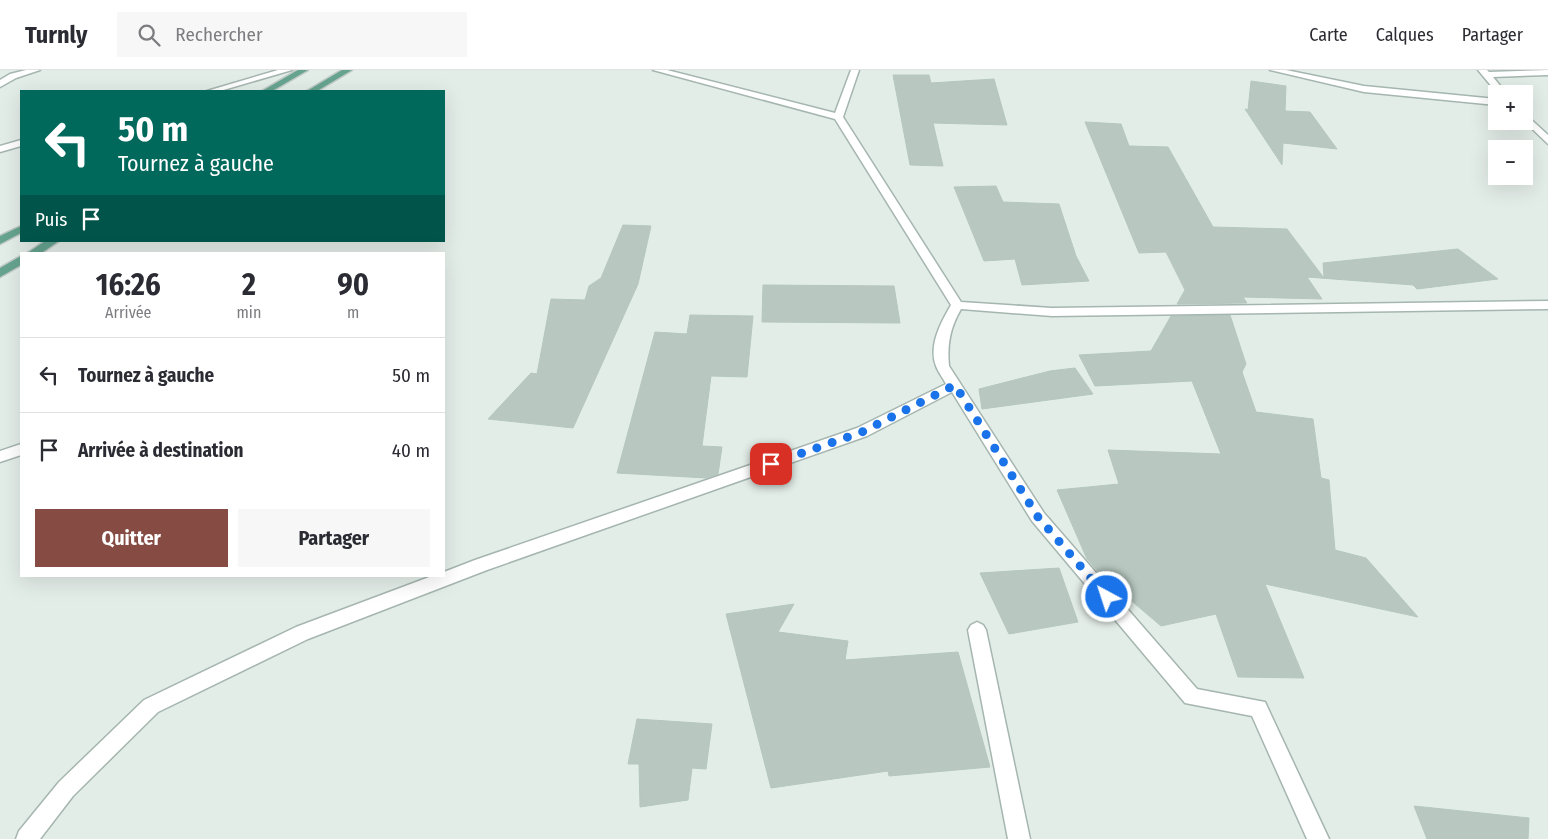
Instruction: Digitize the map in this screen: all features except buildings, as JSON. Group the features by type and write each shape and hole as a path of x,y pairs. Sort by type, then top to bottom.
{"main road":[{"path":"268,90 304,70"},
{"path":"314,90 348,70"},
{"path":"0,241 20,230"},
{"path":"35,252 51,242"},
{"path":"0,272 20,261"}],"street":[{"path":"0,84 13,76 36,70"},
{"path":"215,90 288,70"},
{"path":"657,70 838,117 957,305"},
{"path":"838,117 855,70"},
{"path":"1274,70 1364,89 1488,101"},
{"path":"1484,73 1548,72"},
{"path":"1484,73 1495,85"},
{"path":"1533,125 1548,141"},
{"path":"0,149 20,143"},
{"path":"957,305 1052,312 1548,306"},
{"path":"957,305 943,329 940,346 942,366 1038,517 1192,697 1258,708 1318,839"},
{"path":"27,839 66,789 151,706 302,633 481,564 862,432 955,385"},
{"path":"0,457 20,449"},
{"path":"977,630 1019,839"}],"route":[{"path":"771,464 862,432 955,385 1038,517 1107,597"}]}
